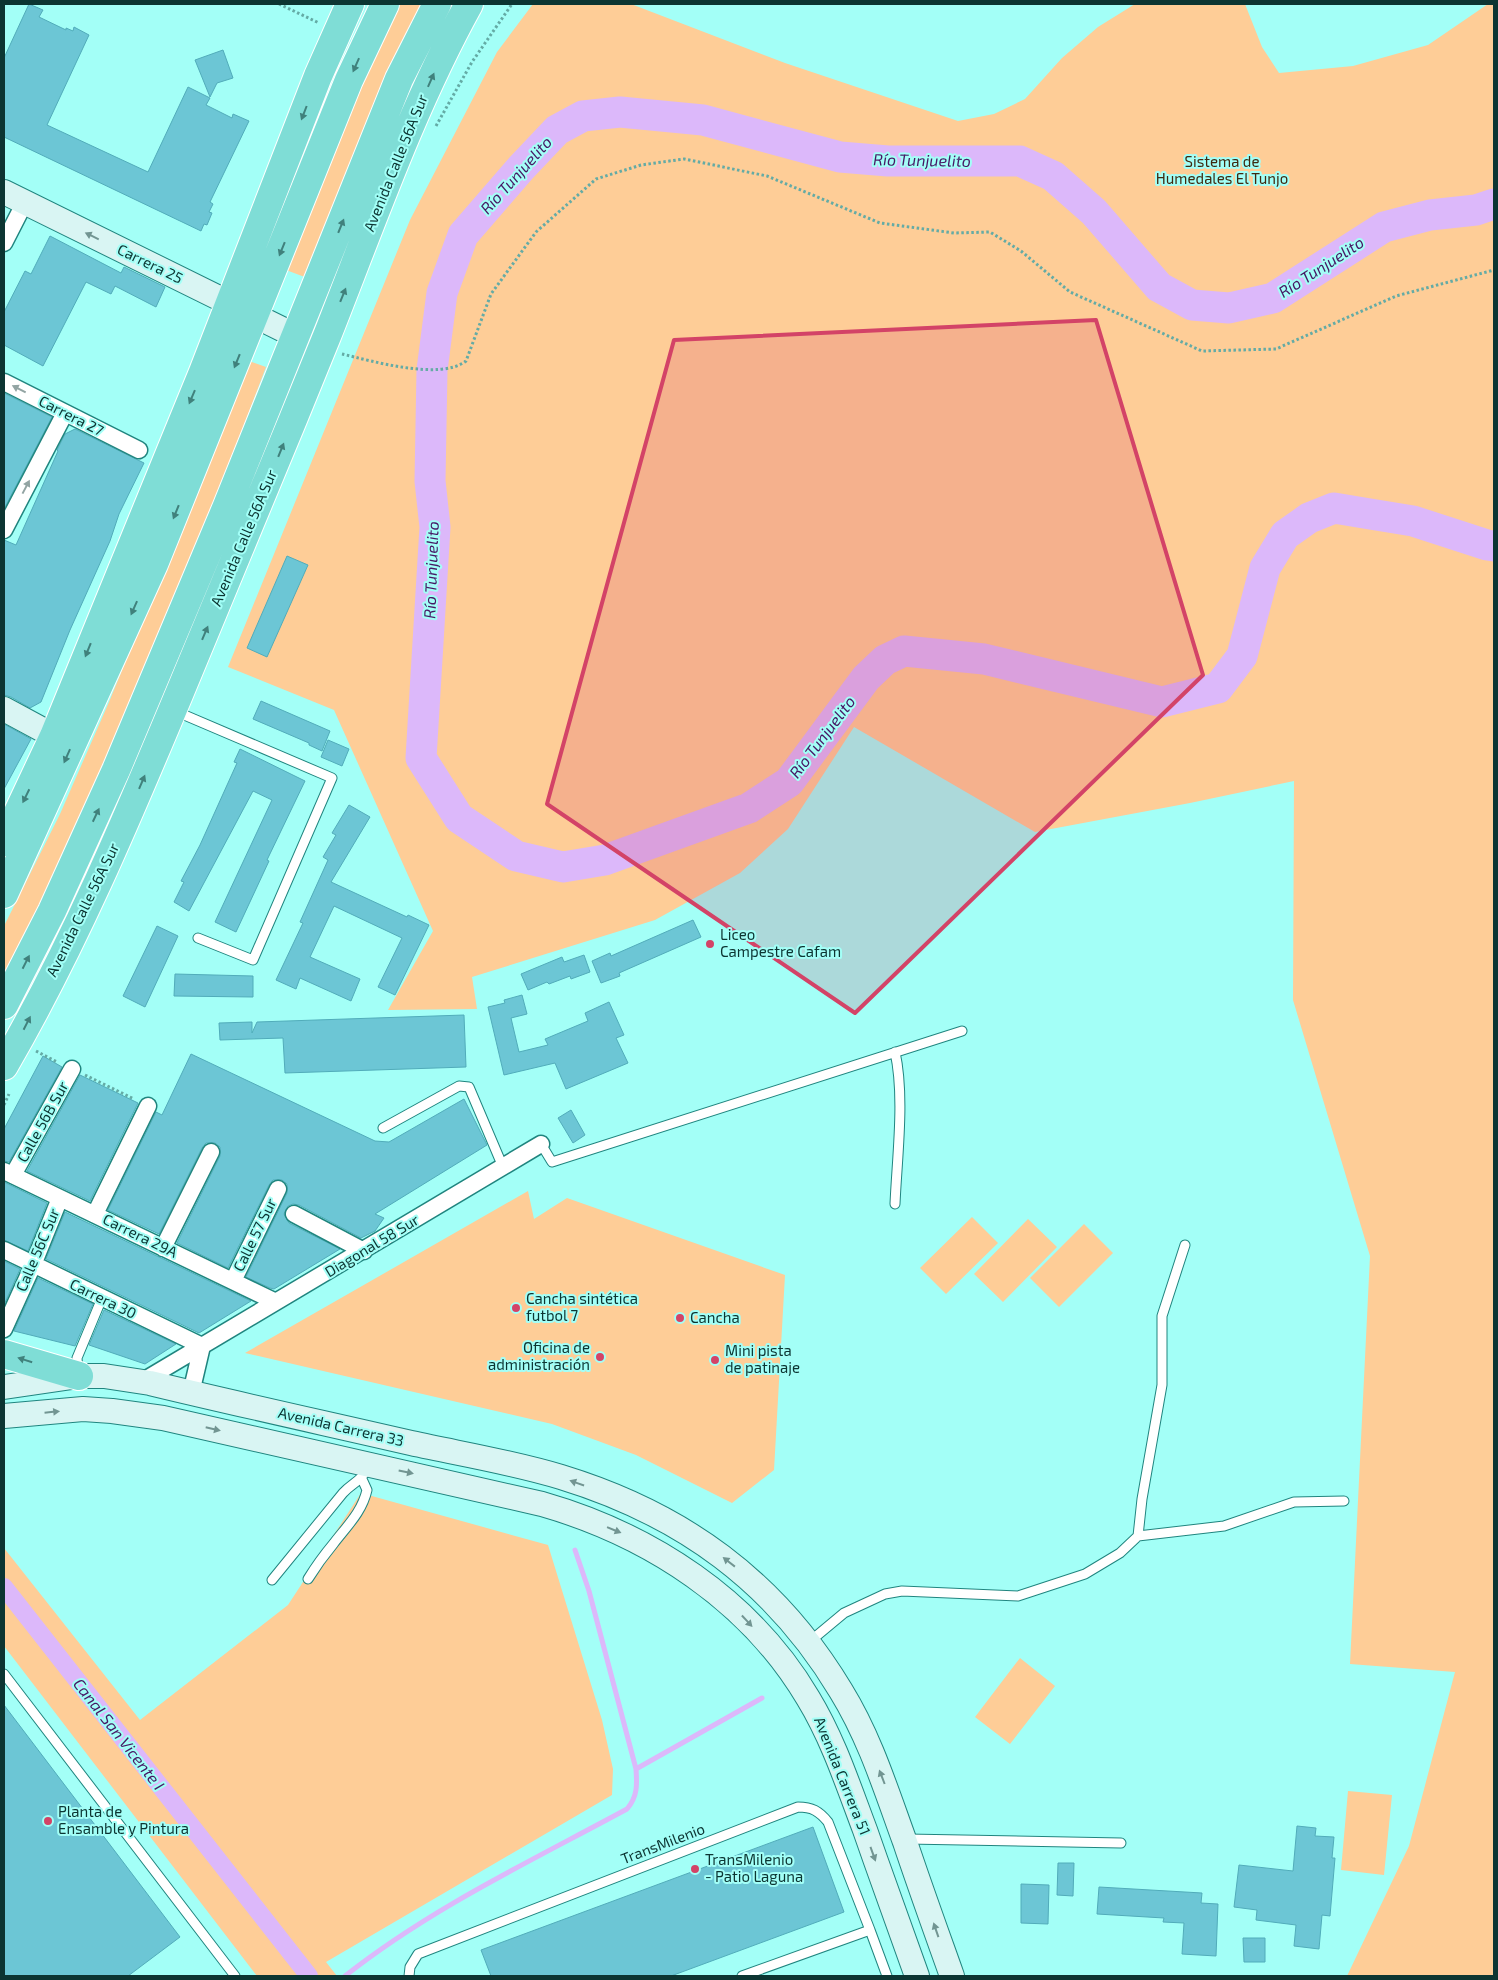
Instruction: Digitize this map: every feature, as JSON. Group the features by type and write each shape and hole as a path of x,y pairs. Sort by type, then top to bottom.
{"highway":[{"path":"4,842 54,736 230,304 326,58 350,4"},
{"name":"Avenida Calle 56A Sur","path":"4,1005 52,911 108,788 190,596 399,79 437,4"},
{"name":"Avenida Calle 56A Sur","path":"4,1066 72,936 117,841 270,478 336,353 421,103 454,30 469,4"},
{"path":"326,58 384,5"},
{"path":"4,894 154,564 349,80 384,5"},
{"path":"153,491 154,564"},
{"path":"172,710 190,596"},
{"path":"4,1354 79,1376"}],"main road":[{"name":"Carrera 25","path":"4,192 296,336"},
{"path":"4,709 54,736"},
{"name":"Avenida Carrera 33","path":"4,1387 79,1376 104,1376 142,1381 559,1476 630,1503 705,1543 758,1587 808,1643"},
{"path":"83,1409 142,1381"},
{"path":"185,1423 191,1393"},
{"name":"Avenida Carrera 33","path":"4,1416 83,1409 135,1413 185,1423 366,1472 455,1483 569,1512"},
{"name":"Avenida Carrera 51","path":"569,1512 624,1534 690,1572 742,1616 779,1657 808,1698 832,1745 917,1976"},
{"path":"808,1643 819,1656 842,1692 863,1730 882,1776 952,1976"}],"street":[{"path":"4,243 26,202"},
{"name":"Carrera 27","path":"4,382 139,450"},
{"path":"4,530 65,413"},
{"name":"Calle 56B Sur","path":"8,1173 72,1069"},
{"path":"96,1214 148,1106"},
{"name":"Diagonal 58 Sur","path":"142,1381 364,1251 541,1144"},
{"path":"163,1248 211,1152"},
{"name":"Carrera 29A","path":"8,1173 276,1302"},
{"name":"Calle 57 Sur","path":"233,1281 278,1189"},
{"name":"Calle 56C Sur","path":"4,1329 33,1265 60,1198"},
{"path":"294,1214 364,1251"},
{"name":"Carrera 30","path":"4,1250 202,1346"},
{"path":"191,1393 202,1346"}],"lane":[{"path":"172,710 332,778 253,960 198,938"},
{"path":"541,1144 552,1162 962,1031"},
{"path":"895,1052 899,1069 900,1090 895,1204"},
{"path":"383,1128 464,1085 469,1087 503,1166"},
{"path":"1138,1536 1142,1499 1162,1385 1162,1316 1185,1246"},
{"path":"79,1376 77,1358 102,1298"},
{"path":"308,1579 321,1559 358,1512 367,1490 366,1472"},
{"path":"272,1580 343,1493 366,1472"},
{"path":"808,1643 844,1612 885,1594 902,1590 1018,1596 1085,1574 1120,1553 1138,1536 1224,1526 1294,1502 1344,1502"},
{"path":"4,1674 235,1976"},
{"name":"TransMilenio","path":"409,1976 410,1967 418,1954 798,1807 810,1807 820,1812 828,1822 887,1976"},
{"path":"904,1839 1121,1843"},
{"path":"742,1976 870,1930"}],"path":[{"path":"279,4 338,31"},
{"path":"434,130 476,55 512,4"},
{"path":"336,353 403,368 451,369 466,361 491,294 536,232 596,180 641,165 684,159 767,176 880,223 954,232 990,232 1021,251 1070,292 1202,351 1276,349 1396,296 1494,270"},
{"path":"4,1105 9,1094"}],"highlighted area":[{"path":"1096,320 1203,675 855,1013 547,804 674,340"}],"green space":[{"path":"396,4 429,4 310,279 286,270 332,152"},
{"name":"Sistema de Humedales El Tunjo","path":"533,4 631,4 785,63 958,121 994,114 1025,99 1062,58 1098,27 1135,4 1245,4 1262,47 1279,73 1353,66 1428,45 1488,4 1494,4 1494,1976 1347,1976 1409,1846 1455,1672 1350,1664 1370,1256 1293,1000 1294,781 1035,832 854,727 788,829 740,873 655,920 472,977 477,1009 388,1010 433,931 334,710 228,667 410,220 497,52"},
{"path":"249,361 266,367 204,530 113,757 4,982 4,926 60,814 109,702"},
{"path":"528,1191 534,1219 567,1198 785,1275 774,1470 732,1503 636,1455 552,1424 245,1353"},
{"path":"972,1217 998,1243 946,1294 920,1268"},
{"path":"1028,1219 1057,1247 1003,1302 974,1274"},
{"path":"1084,1224 1113,1253 1059,1307 1030,1278"},
{"path":"361,1493 548,1545 602,1720 613,1769 612,1795 326,1962 337,1976 257,1976 4,1646 4,1548 140,1720 288,1605"},
{"path":"1020,1658 1055,1686 1010,1744 975,1717"},
{"path":"1348,1791 1392,1795 1384,1875 1341,1870"}],"building":[{"path":"29,4 43,10 39,17 66,30 66,28 73,31 74,27 89,35 47,125 148,172 188,87 210,98 206,105 232,118 233,114 249,121 210,202 213,204 209,212 212,213 207,225 204,224 201,231 4,137 4,58"},
{"path":"223,50 233,78 217,83 210,97 195,60"},
{"path":"50,236 121,273 124,267 165,287 156,307 115,286 111,294 86,282 43,366 4,345 4,312 25,271 31,274"},
{"path":"4,393 52,417 4,509"},
{"path":"75,429 144,463 119,514 110,541 70,630 41,702 30,708 4,695 4,540 16,545 65,434"},
{"path":"287,556 308,565 267,657 247,648"},
{"path":"261,701 330,731 322,751 309,745 309,743 253,719"},
{"path":"4,724 31,739 4,789"},
{"path":"328,740 349,749 342,766 321,757"},
{"path":"240,749 305,781 267,860 269,861 236,932 215,922 272,800 253,791 189,911 174,902 184,882 181,881 200,845 237,763 234,762"},
{"path":"349,805 370,817 331,882 407,917 408,915 429,925 395,995 378,987 402,938 334,906 310,957 360,979 351,1001 300,978 296,989 276,980 303,923 300,922 328,860 323,857 336,835 332,833"},
{"path":"693,920 701,937 619,973 620,976 601,983 592,961 610,953 611,956"},
{"path":"157,926 178,936 145,1007 123,996"},
{"path":"584,955 590,972 571,979 570,976 549,984 547,982 528,990 521,974 562,957 564,962"},
{"path":"175,974 253,976 253,997 174,996"},
{"path":"522,995 527,1014 511,1018 519,1052 548,1045 545,1039 588,1021 585,1013 609,1002 624,1035 616,1038 628,1063 566,1089 555,1063 504,1075 488,1007 505,1003 504,1000"},
{"path":"464,1015 466,1067 285,1073 283,1038 220,1040 219,1023 252,1022 252,1033 257,1022"},
{"path":"191,1054 375,1141 389,1142 464,1099 487,1145 375,1214 384,1218 375,1231 361,1238 299,1205 293,1204 288,1206 284,1214 289,1223 340,1249 274,1289 270,1288 246,1277 287,1193 287,1184 282,1180 273,1180 269,1185 228,1268 177,1243 220,1156 220,1147 215,1143 206,1143 202,1148 159,1234 108,1210 156,1112 162,1115"},
{"path":"43,1056 62,1067 9,1162 4,1161 4,1129"},
{"path":"80,1075 138,1103 90,1201 27,1171"},
{"path":"571,1110 585,1135 573,1143 558,1118"},
{"path":"4,1182 47,1203 28,1251 4,1240"},
{"path":"65,1212 251,1301 199,1333 46,1259"},
{"path":"4,1261 20,1269 4,1305"},
{"path":"38,1278 93,1304 75,1346 14,1331"},
{"path":"104,1310 176,1344 145,1364 89,1345"},
{"name":"Planta de Ensamble y Pintura","path":"4,1705 180,1937 128,1976 4,1976"},
{"path":"1297,1826 1316,1828 1315,1836 1334,1837 1332,1858 1335,1858 1330,1916 1322,1915 1319,1949 1294,1946 1296,1925 1256,1920 1257,1910 1234,1907 1239,1865 1293,1871"},
{"path":"813,1827 844,1912 671,1976 491,1976 481,1950"},
{"path":"1058,1863 1074,1863 1073,1896 1057,1895"},
{"path":"1021,1884 1049,1885 1048,1924 1021,1923"},
{"path":"1099,1887 1202,1893 1201,1903 1218,1904 1216,1956 1182,1954 1184,1923 1163,1922 1164,1918 1097,1914"},
{"path":"1243,1938 1265,1938 1265,1962 1244,1962"}],"waterway":[{"name":"Río Tunjuelito","path":"1494,204 1476,210 1430,215 1384,227 1273,298 1229,308 1192,305 1159,287 1094,212 1053,176 1020,161 888,161 840,157 703,120 620,112 583,116 557,130 463,235 442,293 432,370 430,481 435,527 421,758 459,818 516,856 563,867 605,860 749,808 789,782 866,678 885,660 904,651 984,659 1162,702 1218,688 1242,656 1265,568 1285,535 1309,518 1334,508 1413,521 1494,546"},
{"path":"345,1976 378,1951 447,1907 627,1809 631,1804 635,1795 636,1769 589,1591 575,1550"},
{"name":"Canal San Vicente I","path":"4,1587 309,1976"},
{"path":"636,1769 762,1698"}],"place":[{"name":"Liceo Campestre Cafam","path":"710,944"},
{"name":"Cancha sintética futbol 7","path":"516,1308"},
{"name":"Cancha","path":"680,1318"},
{"name":"Oficina de administración","path":"600,1357"},
{"name":"Mini pista de patinaje","path":"715,1360"},
{"name":"Planta de Ensamble y Pintura","path":"48,1821"},
{"name":"TransMilenio - Patio Laguna","path":"695,1869"}]}
